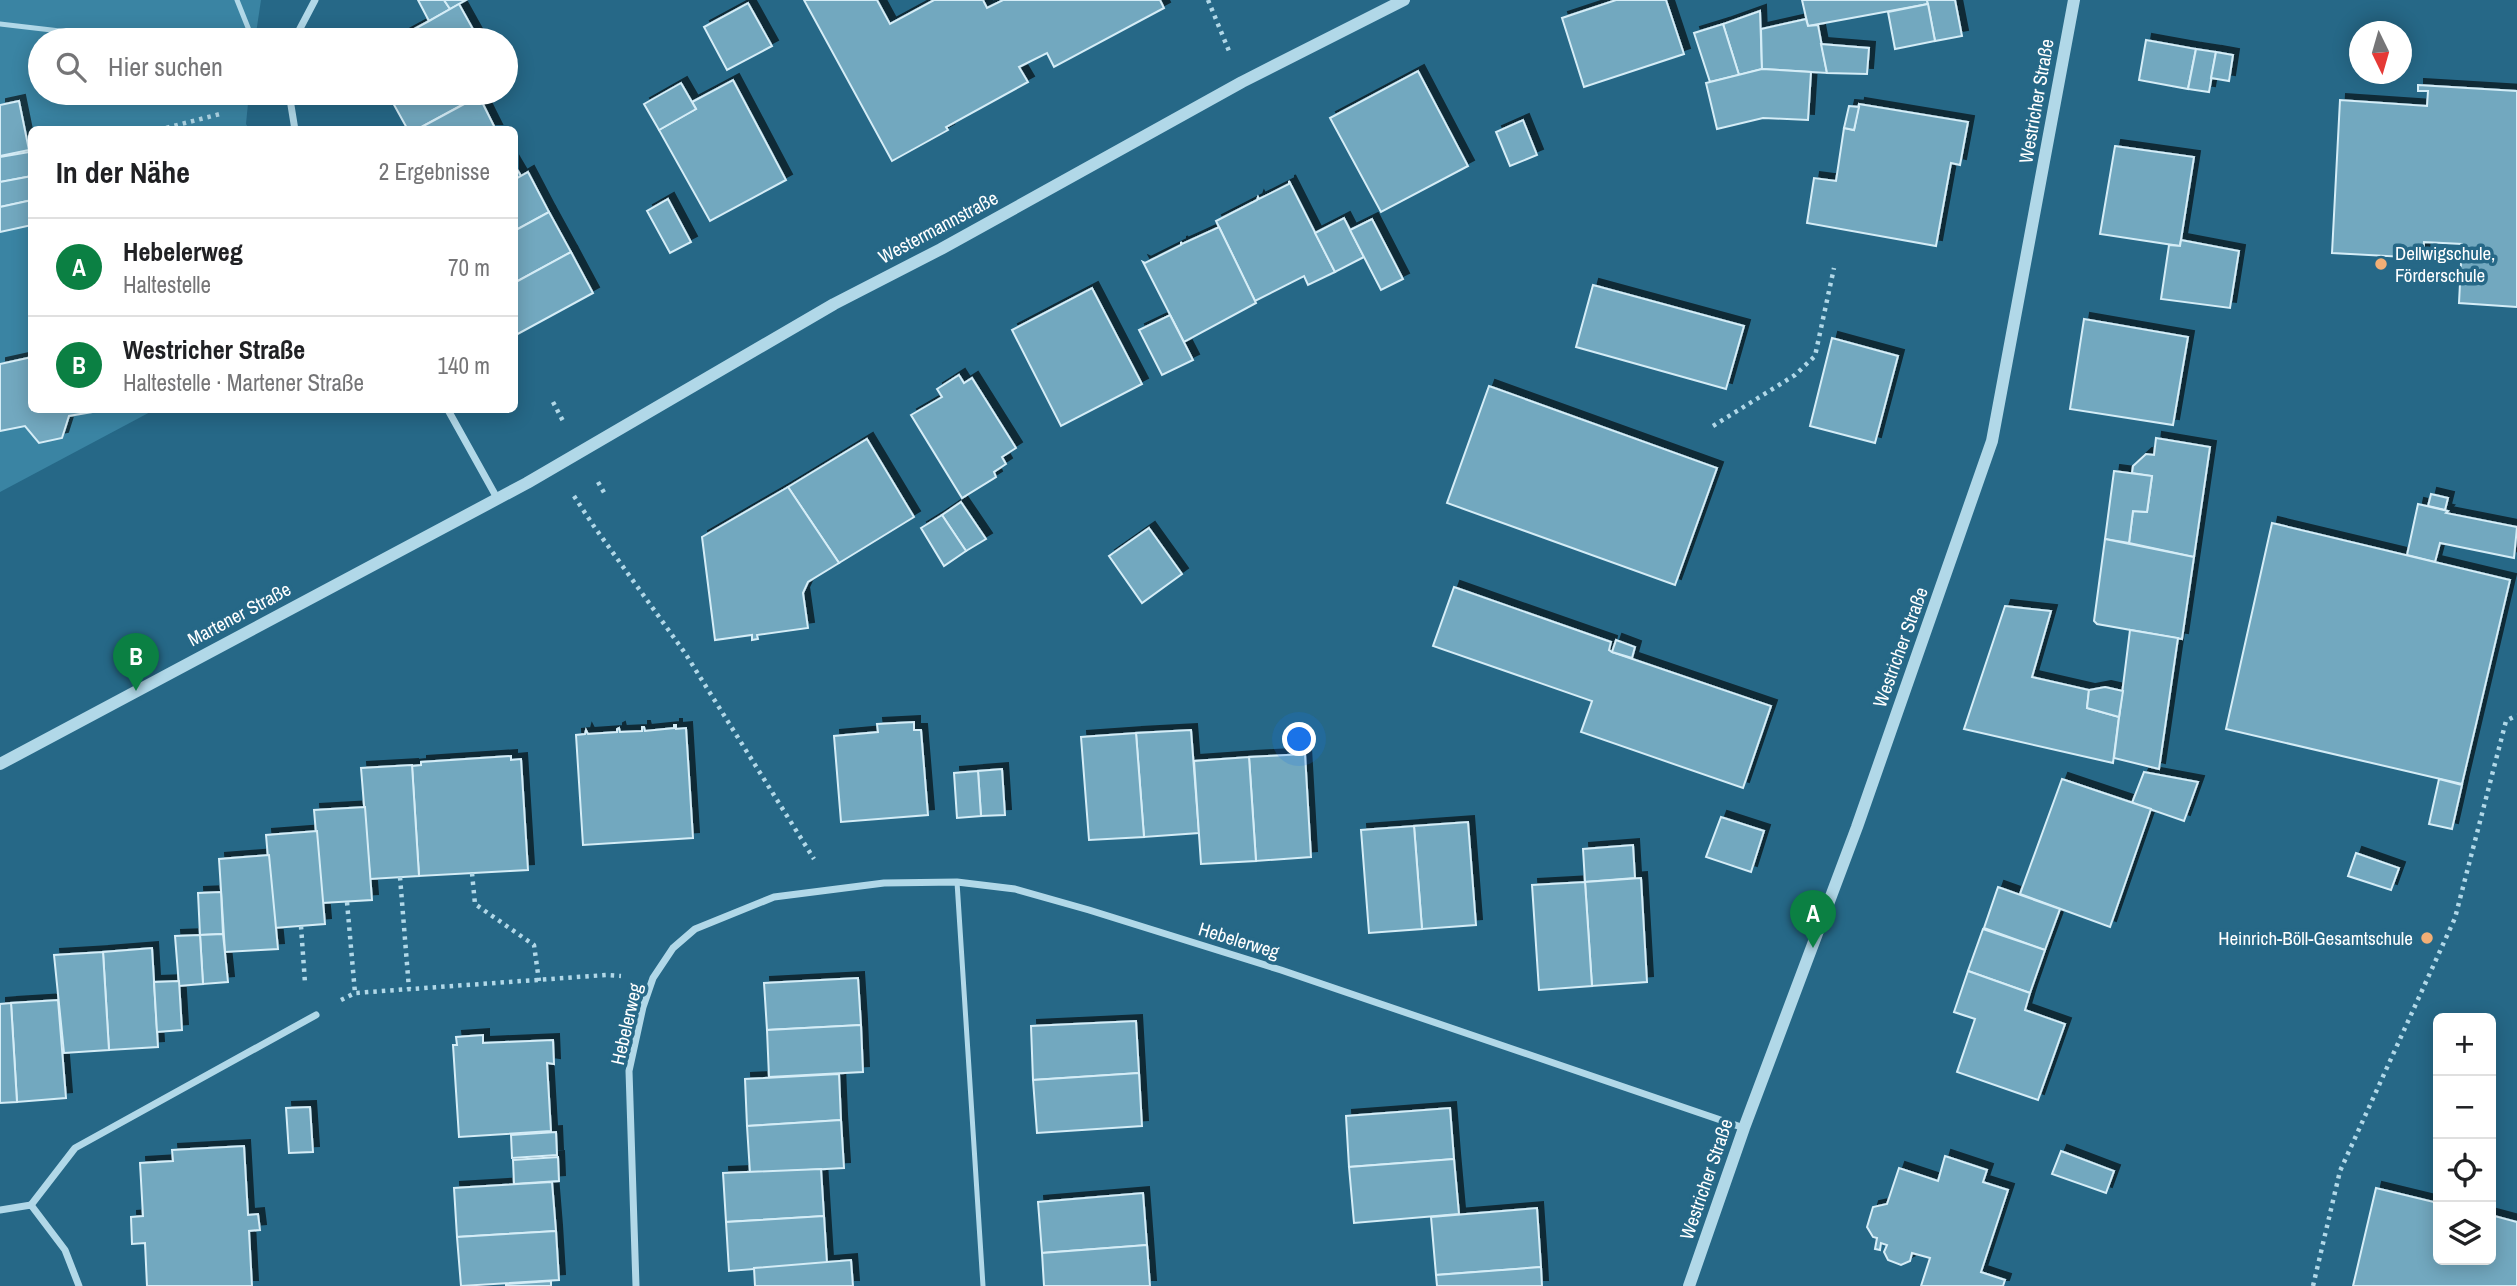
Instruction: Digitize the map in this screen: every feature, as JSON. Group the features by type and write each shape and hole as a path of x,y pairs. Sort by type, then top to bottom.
{"street":[{"path":"300,28 315,0"},
{"name":"Westermannstraße","path":"497,499 834,304 941,249 1242,82 1404,0"},
{"name":"Westricher Straße","path":"1689,1286 1744,1128 1857,827 1992,441 2074,0"},
{"path":"291,105 294,126"},
{"path":"450,413 497,499"},
{"name":"Martener Straße","path":"0,764 497,499"},
{"name":"Hebelerweg","path":"636,1286 629,1071 643,1007 653,978 673,948 695,929 774,897 884,883 957,882 1014,889 1281,970 1744,1128"},
{"path":"0,1210 31,1205 75,1148 317,1015"},
{"path":"31,1205 65,1250 79,1286"}],"lane":[{"path":"237,0 249,28"},
{"path":"0,24 34,28"},
{"path":"957,882 983,1286"}],"path":[{"path":"1208,0 1242,82"},
{"path":"178,126 220,114"},
{"path":"1713,426 1795,375 1815,356 1834,268"},
{"path":"556,467 593,525 685,653 834,890"},
{"path":"2313,1286 2340,1171 2455,918 2506,721 2517,715"},
{"path":"472,873 475,904 534,945 539,981"},
{"path":"400,877 409,989"},
{"path":"347,902 355,993"},
{"path":"301,926 308,1019"},
{"path":"343,1000 355,993 606,975 653,978"}],"shaded area":[{"path":"0,0 261,0 257,28 28,28 28,105 248,105 247,126 28,126 28,413 148,413 0,492"}],"building":[{"path":"418,0 444,0 450,9 429,21"},
{"path":"444,0 466,0 450,9"},
{"path":"804,0 877,0 890,24 934,0 983,0 987,8 1003,0 1160,0 1164,8 1054,67 1047,53 1019,67 1028,82 946,127 948,130 892,161"},
{"path":"1616,0 1666,0 1684,54 1584,87 1562,18"},
{"path":"1802,0 1927,0 1928,4 1808,26"},
{"path":"1927,0 1955,0 1962,36 1935,41"},
{"path":"748,3 772,46 727,70 704,27"},
{"path":"459,4 472,28 416,28"},
{"path":"1928,4 1935,41 1895,49 1888,12"},
{"path":"1760,11 1762,69 1739,75 1723,24"},
{"path":"1806,19 1808,26 1818,25 1827,73 1762,69 1761,29"},
{"path":"1723,24 1739,75 1710,82 1694,33"},
{"path":"2146,40 2196,49 2188,89 2139,80"},
{"path":"1821,44 1869,48 1867,74 1827,73"},
{"path":"2196,49 2216,52 2209,92 2188,89"},
{"path":"2216,52 2233,55 2229,81 2211,78"},
{"path":"1762,69 1811,72 1808,120 1763,118 1717,129 1706,83"},
{"path":"1418,71 1468,166 1381,212 1330,118"},
{"path":"733,80 786,180 710,221 659,130 696,109 692,102"},
{"path":"681,83 696,109 659,130 644,104"},
{"path":"2418,85 2517,91 2517,307 2459,303 2462,244 2424,242 2423,258 2332,253 2340,100 2427,106 2428,91 2418,91"},
{"path":"19,101 28,150 0,156 0,105"},
{"path":"1859,104 1968,122 1960,165 1951,163 1936,246 1807,223 1814,178 1836,181 1844,128 1854,130"},
{"path":"394,105 462,105 423,126 406,126"},
{"path":"462,105 484,105 494,126 423,126"},
{"path":"1849,106 1859,107 1854,130 1844,128"},
{"path":"1523,120 1537,155 1510,166 1496,132"},
{"path":"2115,146 2194,157 2180,246 2100,234"},
{"path":"28,152 28,177 0,182 0,157"},
{"path":"528,172 549,212 518,229 518,178"},
{"path":"28,177 28,201 0,207 0,182"},
{"path":"1289,181 1335,272 1308,285 1304,276 1255,301 1216,221 1257,200 1258,197 1259,199 1289,184"},
{"path":"668,199 691,242 670,253 647,211"},
{"path":"28,201 28,226 0,232 0,207"},
{"path":"549,212 571,252 518,281 518,229"},
{"path":"1344,218 1364,257 1335,272 1315,233"},
{"path":"1372,219 1403,279 1381,290 1350,230"},
{"path":"1219,227 1256,303 1184,342 1143,262 1181,245 1181,242 1182,244"},
{"path":"2181,240 2239,251 2230,308 2161,299 2169,245 2180,246"},
{"path":"571,252 593,293 518,334 518,281"},
{"path":"1593,285 1744,326 1726,389 1576,347"},
{"path":"1092,288 1142,384 1061,426 1012,330"},
{"path":"1170,315 1193,360 1162,375 1139,330"},
{"path":"2084,319 2188,337 2173,425 2070,409"},
{"path":"1832,338 1898,356 1875,443 1810,426"},
{"path":"28,358 28,413 86,413 69,416 62,438 39,443 25,426 0,431 0,364"},
{"path":"959,375 964,383 972,378 1016,448 1002,457 1006,464 994,472 996,477 962,498 911,415 942,397 937,389"},
{"path":"1489,386 1717,468 1675,585 1447,503"},
{"path":"2156,438 2210,447 2194,557 2129,543 2133,511 2147,512 2152,476 2132,473 2133,466 2146,454 2154,455"},
{"path":"867,439 914,517 839,563 788,487"},
{"path":"2114,471 2152,476 2147,512 2133,511 2129,543 2105,539"},
{"path":"788,487 839,563 808,582 803,593 808,628 757,635 758,639 752,640 752,635 715,640 702,537"},
{"path":"2431,494 2448,498 2445,510 2428,506"},
{"path":"961,502 986,539 966,551 942,515"},
{"path":"2418,504 2448,511 2446,513 2517,527 2514,558 2440,543 2435,562 2407,555"},
{"path":"942,515 966,551 944,566 921,528"},
{"path":"2272,523 2510,580 2462,784 2226,729"},
{"path":"1149,528 1182,574 1142,603 1109,556"},
{"path":"2105,539 2194,557 2182,639 2097,624 2094,621"},
{"path":"1454,587 1611,642 1609,650 1612,652 1771,706 1743,788 1581,732 1592,701 1433,646"},
{"path":"2005,606 2051,611 2032,677 2089,690 2087,708 2119,717 2113,763 1964,729"},
{"path":"2130,630 2178,638 2159,769 2114,758"},
{"path":"1616,640 1635,647 1632,658 1612,652"},
{"path":"2105,687 2123,691 2119,717 2087,708 2089,690"},
{"path":"914,722 914,730 921,730 928,815 841,822 834,736 878,732 877,724"},
{"path":"674,725 676,729 686,728 693,838 583,845 576,735 585,734 586,730 588,734 617,732 619,728 620,732 642,731 644,727 645,731 674,728"},
{"path":"1191,730 1199,833 1144,837 1136,733"},
{"path":"1136,733 1144,837 1089,840 1081,737"},
{"path":"1305,754 1311,857 1256,861 1249,757"},
{"path":"511,756 511,760 521,759 528,870 419,876 412,766 421,765 421,762"},
{"path":"1249,757 1256,861 1201,864 1194,761"},
{"path":"412,765 419,876 370,879 361,768"},
{"path":"1002,769 1005,815 981,816 978,771"},
{"path":"978,771 981,816 957,818 954,773"},
{"path":"2144,772 2198,782 2184,821 2132,803"},
{"path":"2062,779 2151,809 2110,927 2020,894"},
{"path":"2439,779 2462,785 2452,829 2429,824"},
{"path":"365,807 372,900 322,903 314,810"},
{"path":"1721,817 1764,831 1751,872 1706,857"},
{"path":"1468,822 1476,925 1422,929 1414,826"},
{"path":"1414,826 1422,929 1369,933 1361,830"},
{"path":"317,831 325,924 274,928 266,835"},
{"path":"1633,845 1635,878 1585,882 1583,849"},
{"path":"2356,853 2399,868 2391,890 2348,876"},
{"path":"269,855 278,949 225,952 219,859"},
{"path":"1641,878 1647,982 1592,986 1585,882"},
{"path":"1585,882 1592,986 1539,990 1532,885"},
{"path":"1998,887 2060,909 2045,950 1984,928"},
{"path":"221,892 223,934 200,935 198,893"},
{"path":"1983,929 2045,950 2030,993 1968,971"},
{"path":"223,934 228,982 203,984 200,935"},
{"path":"200,935 203,984 179,986 175,936"},
{"path":"152,948 158,1047 109,1050 103,952"},
{"path":"103,952 109,1050 64,1053 54,955"},
{"path":"1968,971 2030,993 2025,1010 2065,1024 2038,1100 1957,1072 1975,1019 1954,1012"},
{"path":"858,978 861,1025 767,1030 764,983"},
{"path":"179,981 182,1030 157,1032 154,982"},
{"path":"58,1000 66,1098 17,1102 11,1003"},
{"path":"11,1003 17,1102 0,1103 0,1004"},
{"path":"1136,1021 1139,1073 1033,1080 1031,1026"},
{"path":"861,1025 863,1072 769,1077 767,1030"},
{"path":"483,1035 483,1043 553,1040 554,1064 547,1063 551,1131 459,1137 453,1045 457,1045 456,1037"},
{"path":"1139,1073 1142,1126 1037,1133 1033,1080"},
{"path":"839,1074 841,1120 747,1126 745,1079"},
{"path":"310,1107 313,1152 289,1153 286,1108"},
{"path":"1450,1108 1454,1159 1349,1167 1346,1116"},
{"path":"841,1120 844,1168 750,1173 747,1126"},
{"path":"556,1132 557,1155 512,1158 511,1135"},
{"path":"244,1146 248,1215 258,1214 260,1230 249,1231 252,1286 147,1286 145,1243 132,1244 131,1217 143,1216 140,1163 173,1161 172,1150"},
{"path":"2061,1151 2114,1171 2106,1193 2052,1174"},
{"path":"1945,1156 1987,1170 1983,1182 2008,1190 1981,1272 2005,1280 2003,1286 1921,1286 1930,1258 1912,1253 1910,1261 1901,1265 1888,1260 1884,1252 1887,1245 1881,1243 1880,1250 1875,1249 1877,1238 1873,1237 1867,1227 1873,1207 1887,1204 1899,1168 1938,1181"},
{"path":"558,1157 559,1181 514,1184 513,1160"},
{"path":"1454,1159 1459,1214 1354,1223 1349,1167"},
{"path":"821,1169 824,1216 726,1222 723,1173"},
{"path":"552,1182 556,1231 457,1237 454,1188"},
{"path":"2376,1188 2433,1202 2433,1265 2496,1265 2496,1216 2517,1222 2517,1286 2353,1286"},
{"path":"1143,1193 1147,1245 1042,1253 1038,1202"},
{"path":"1537,1208 1541,1267 1436,1275 1431,1217"},
{"path":"824,1216 827,1263 729,1271 726,1222"},
{"path":"556,1231 559,1280 461,1286 457,1237"},
{"path":"1147,1245 1150,1286 1044,1286 1042,1253"},
{"path":"851,1260 853,1286 755,1286 754,1268"},
{"path":"1541,1267 1542,1286 1437,1286 1436,1275"},
{"path":"551,1281 551,1286 506,1286 506,1284"}],"place":[{"name":"Dellwigschule, Förderschule","path":"2381,264"},
{"name":"Westricher Straße","path":"136,691"},
{"name":"Heinrich-Böll-Gesamtschule","path":"2427,938"},
{"name":"Hebelerweg","path":"1813,948"}]}
